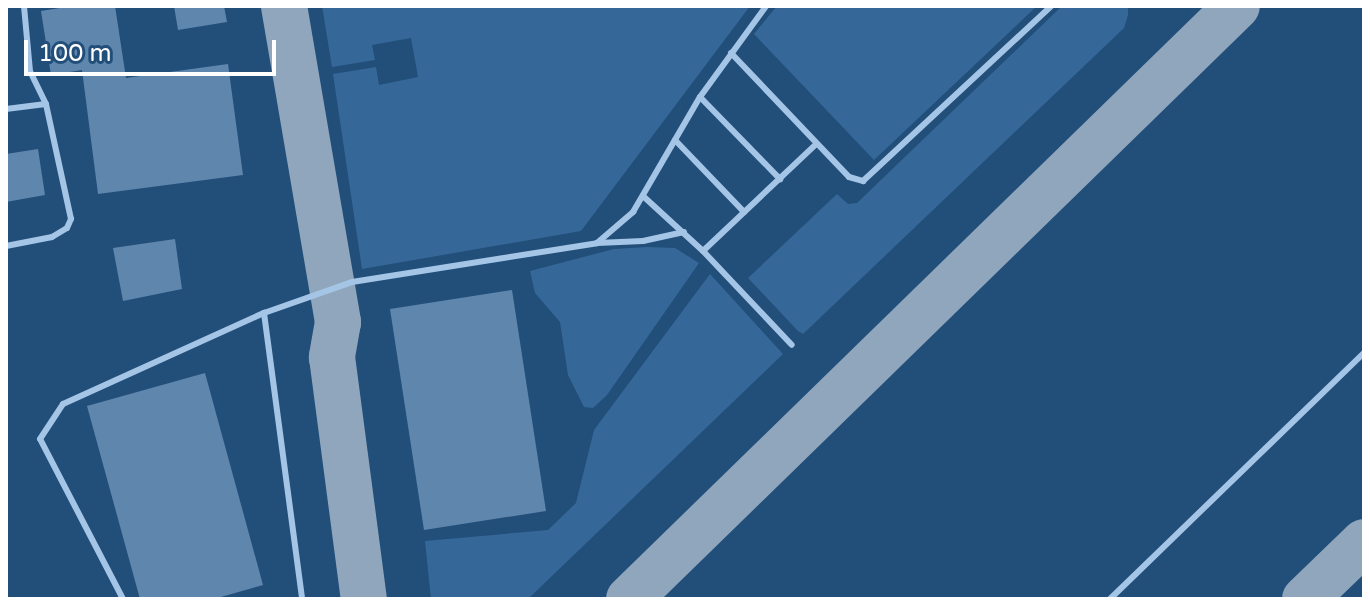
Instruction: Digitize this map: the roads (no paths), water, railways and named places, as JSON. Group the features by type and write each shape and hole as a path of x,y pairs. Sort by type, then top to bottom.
{"lane":[{"path":"6,246 52,237 67,228 71,219 46,104 30,71 24,6"},
{"path":"597,243 625,221 643,196 700,97 766,6"},
{"path":"731,53 849,177 870,178 1051,6"},
{"path":"700,97 780,179"},
{"path":"6,109 46,104"},
{"path":"675,140 744,212"},
{"path":"703,251 816,144"},
{"path":"643,196 684,232 792,345"},
{"path":"123,599 40,439 44,426 63,404 264,313 352,282 597,243 643,241 684,232"},
{"path":"264,313 302,598 291,599"},
{"path":"1110,599 1364,353"}]}
